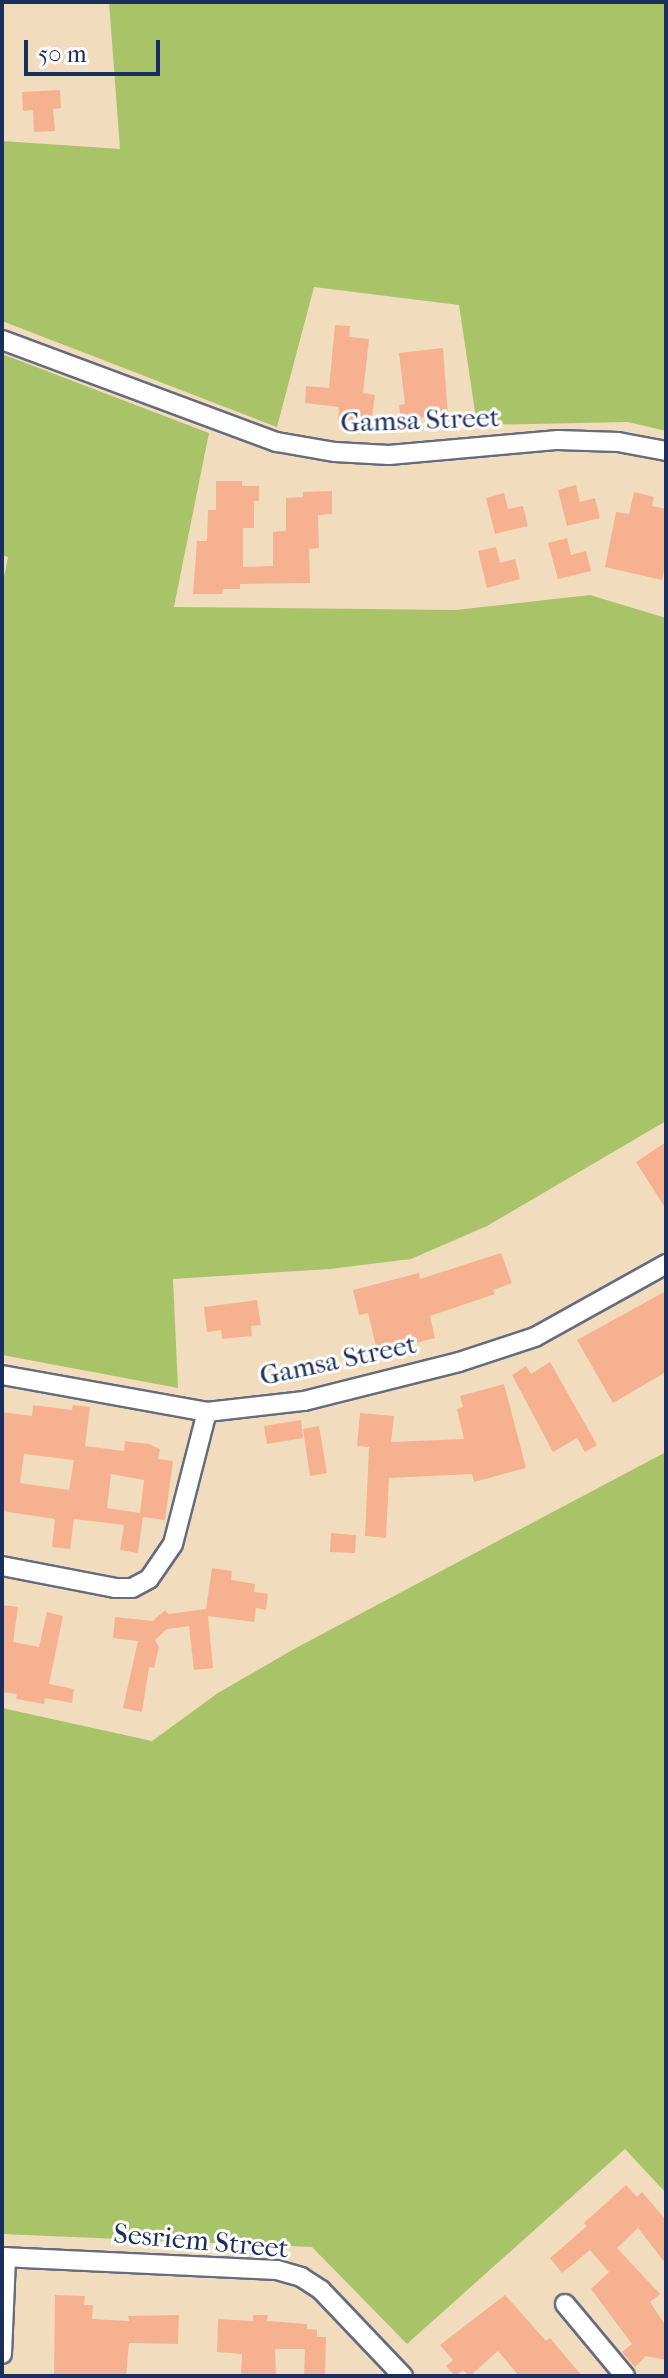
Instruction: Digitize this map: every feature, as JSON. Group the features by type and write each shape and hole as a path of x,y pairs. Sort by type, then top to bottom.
{"street":[{"name":"Gamsa Street","path":"2,340 277,442 320,450 389,455 558,440 618,442 666,451"},
{"name":"Gamsa Street","path":"2,1375 207,1412 304,1401 459,1362 535,1337 666,1264"},
{"path":"2,1566 115,1588 132,1588 149,1579 173,1544 207,1412"},
{"path":"2,2354 4,2257"},
{"name":"Sesriem Street","path":"4,2257 277,2270 301,2277 321,2290 403,2376"},
{"path":"565,2304 625,2376"}],"green space":[{"path":"109,2 666,2 666,431 628,422 477,425 459,305 314,287 277,427 2,321 2,141 120,149"},
{"path":"2,354 209,433 174,607 456,610 590,595 666,618 666,1121 487,1226 411,1259 330,1269 173,1279 178,1388 2,1355 2,587 8,557 2,555"},
{"path":"666,1452 666,2193 625,2149 407,2344 312,2247 2,2234 2,1708 152,1741 218,1693 294,1649"}],"building":[{"path":"60,90 61,108 53,109 55,131 34,132 33,110 23,111 22,92"},
{"path":"335,325 350,326 349,337 369,339 363,393 375,395 372,417 364,416 364,425 338,423 339,407 305,403 306,386 329,388"},
{"path":"443,348 448,415 416,418 418,429 402,431 399,405 405,404 399,353"},
{"path":"216,481 242,481 242,486 259,486 259,501 254,501 254,528 243,528 243,567 273,566 273,532 286,531 286,498 303,497 303,492 332,491 332,514 318,515 319,548 309,549 310,583 240,584 240,589 223,589 222,594 193,594 197,541 207,541 208,510 216,510"},
{"path":"576,485 580,502 595,498 600,518 567,526 558,490"},
{"path":"634,492 654,497 652,506 666,509 666,561 662,580 605,567 616,512 629,514"},
{"path":"504,493 508,509 523,506 528,526 495,534 486,498"},
{"path":"567,538 571,555 586,551 591,571 558,579 548,543"},
{"path":"496,547 500,563 515,559 520,579 487,588 478,551"},
{"path":"666,1142 666,1209 636,1162"},
{"path":"501,1253 512,1283 493,1290 495,1294 430,1316 435,1338 412,1344 410,1338 376,1346 368,1313 359,1315 353,1290 419,1273 420,1279"},
{"path":"666,1291 666,1372 613,1403 577,1340"},
{"path":"257,1300 261,1325 251,1326 252,1336 222,1339 221,1330 207,1332 204,1307"},
{"path":"550,1362 597,1445 585,1452 577,1438 553,1452 512,1375 526,1366 531,1374"},
{"path":"504,1384 526,1468 474,1482 472,1474 389,1478 386,1538 365,1536 369,1447 357,1446 360,1413 394,1416 391,1442 464,1439 457,1409 463,1407 460,1396"},
{"path":"33,1405 72,1410 73,1405 90,1407 85,1446 124,1451 125,1441 149,1444 160,1449 158,1459 173,1461 165,1520 143,1517 138,1553 120,1550 124,1525 74,1519 70,1549 52,1547 55,1519 2,1511 2,1412 32,1416","holes":["24,1454 74,1460 69,1490 20,1483","111,1474 144,1480 140,1513 107,1508"]},
{"path":"301,1420 303,1438 267,1444 264,1426"},
{"path":"319,1426 327,1473 310,1476 303,1429"},
{"path":"331,1533 356,1535 355,1553 330,1552"},
{"path":"212,1568 232,1571 231,1580 255,1584 254,1592 268,1594 266,1610 256,1608 254,1622 208,1616 213,1668 194,1670 189,1626 167,1629 155,1640 159,1647 154,1668 149,1667 142,1712 123,1708 138,1641 113,1638 115,1617 153,1621 165,1610 168,1614 206,1609"},
{"path":"2,1605 18,1607 13,1642 39,1647 47,1612 63,1616 49,1684 74,1689 72,1703 45,1698 44,1704 16,1699 17,1694 2,1692"},
{"path":"626,2185 637,2197 642,2192 666,2220 666,2264 638,2228 617,2248 660,2294 650,2302 666,2326 666,2360 646,2356 635,2367 622,2352 632,2344 591,2289 609,2272 590,2250 562,2273 550,2258 587,2226 584,2223"},
{"path":"55,2295 85,2296 84,2305 93,2305 92,2319 129,2321 128,2316 179,2315 178,2344 129,2343 126,2376 54,2376"},
{"path":"505,2295 546,2341 550,2338 582,2376 519,2376 498,2351 470,2376 463,2370 455,2376 446,2366 453,2360 440,2345"},
{"path":"253,2315 268,2315 267,2321 307,2324 307,2329 317,2330 317,2337 326,2337 325,2376 304,2376 305,2349 275,2349 276,2376 241,2376 242,2354 217,2352 218,2319 253,2321"}]}
